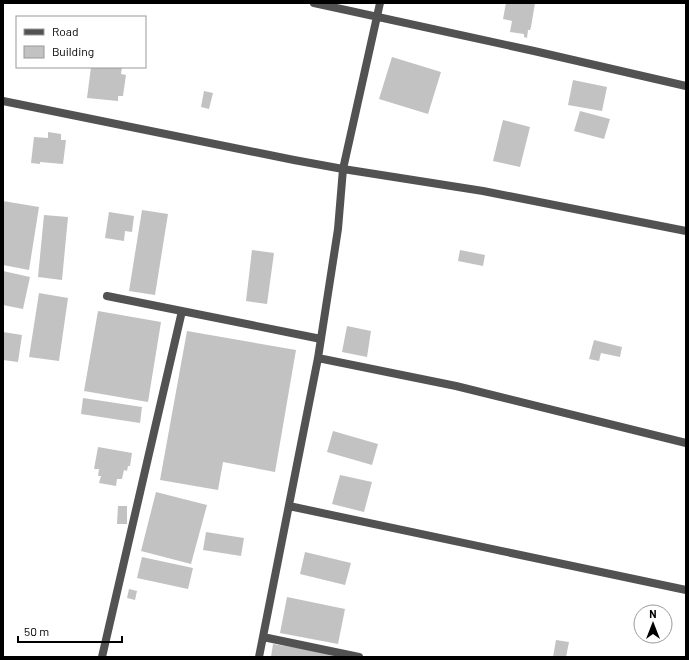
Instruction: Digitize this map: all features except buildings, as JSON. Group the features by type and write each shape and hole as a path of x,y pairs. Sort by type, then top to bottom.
{"street":[{"path":"314,3 378,16 686,86"},
{"path":"259,657 318,358 338,229 343,169 380,3"},
{"path":"3,101 294,160 483,191 686,232"},
{"path":"108,296 321,339"},
{"path":"102,657 182,312"},
{"path":"318,358 456,386 686,443"},
{"path":"289,506 686,590"},
{"path":"263,637 359,657"}]}
